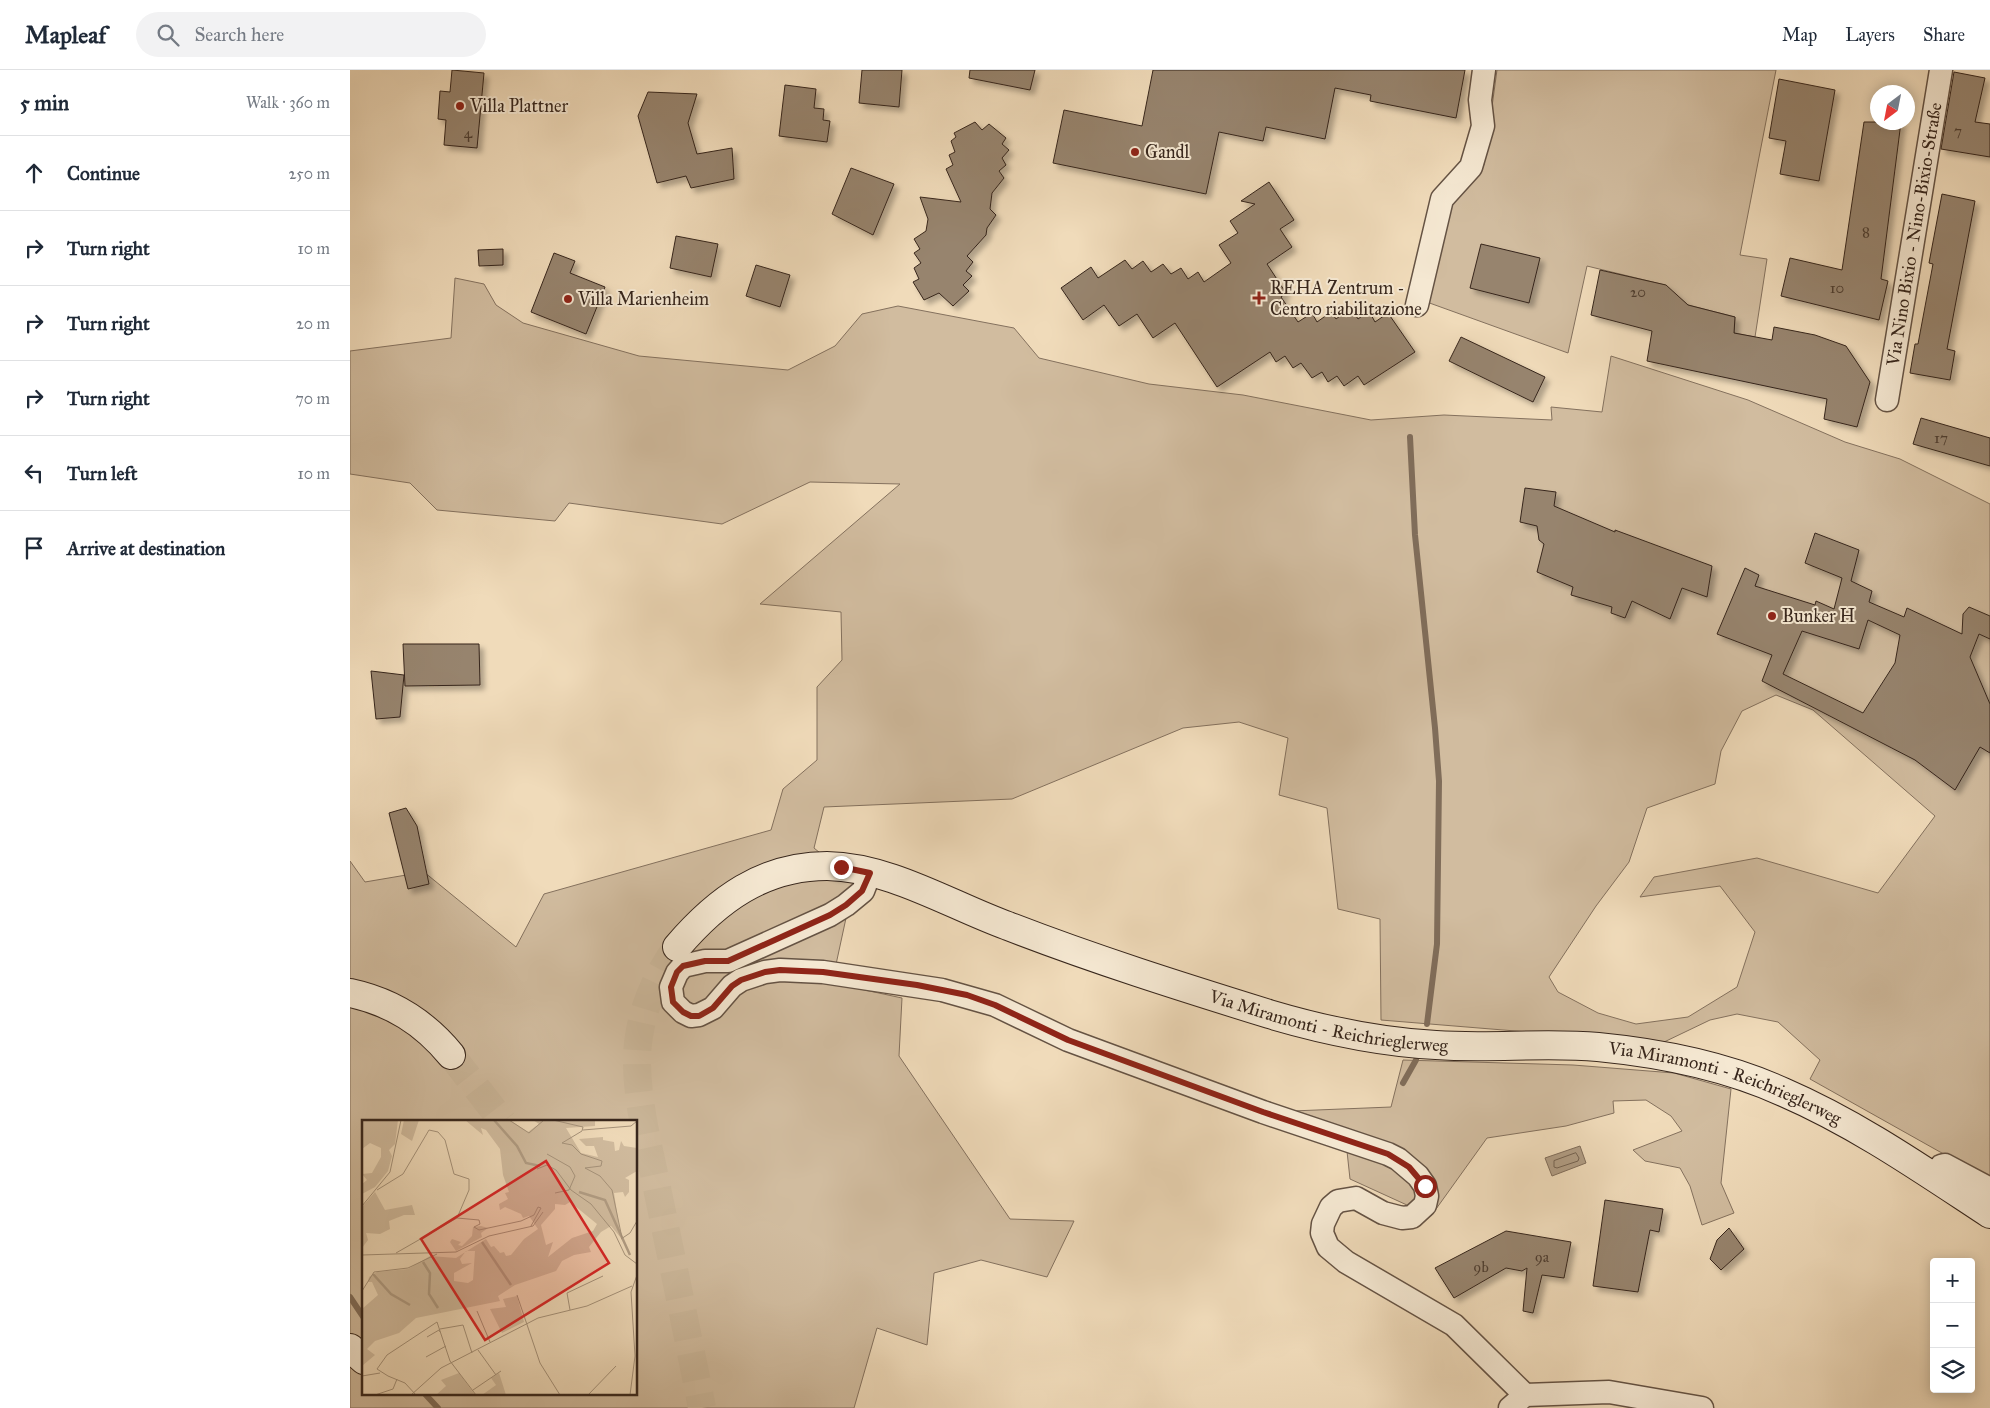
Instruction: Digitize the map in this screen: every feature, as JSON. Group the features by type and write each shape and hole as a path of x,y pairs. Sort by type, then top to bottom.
{"main road":[{"name":"Via Miramonti - Reichrieglerweg","path":"677,947 715,907 736,891 758,881 775,875 815,867 852,868 899,882 1017,930 1194,990 1330,1030 1372,1039 1438,1046 1595,1047 1641,1053 1737,1074 1784,1092 1865,1132 1990,1214"},
{"path":"350,993 380,1001 392,1007 426,1028 451,1055"},
{"path":"350,1348 362,1358"}],"street":[{"path":"1417,305 1442,199 1471,167 1483,126 1480,100 1484,70"},
{"name":"Via Nino Bixio - Nino-Bixio-Straße","path":"1888,400 1941,70"},
{"path":"870,873 862,891 846,905 728,961 705,961 683,966 677,972 671,987 673,1002 678,1008 691,1016 706,1013 741,980 765,972 780,970 823,972 917,985 958,993 995,1005 1068,1040 1123,1061 1263,1112 1388,1154 1398,1159 1418,1176 1425,1186 1427,1196 1425,1205 1412,1217 1402,1218 1383,1213 1356,1198 1338,1201 1331,1207 1323,1224 1322,1232 1328,1247 1346,1262 1454,1325 1518,1402 1610,1392 1702,1408"},
{"path":"1934,1176 1941,1166 1945,1165 1990,1189"}],"shaded area":[{"path":"1497,70 1776,70 1740,255 1767,259 1755,337 1734,333 1735,317 1688,305 1665,285 1587,266 1568,353 1424,301 1445,211 1484,165"},
{"path":"455,278 484,284 496,305 523,323 639,356 788,370 835,346 862,314 898,306 1014,328 1039,358 1149,384 1243,395 1371,420 1444,415 1552,420 1551,407 1602,412 1611,356 1748,400 1845,442 1900,459 1990,504 1990,1180 1810,1079 1820,1060 1778,1022 1737,1014 1710,1020 1662,1043 1381,1020 1380,919 1338,909 1327,808 1279,795 1288,738 1239,722 1183,728 1012,799 824,807 814,848 854,881 832,983 902,998 899,1056 1010,1219 1074,1221 1047,1277 981,1260 934,1273 927,1345 877,1328 854,1408 350,1408 350,861 365,882 424,872 516,947 544,894 771,830 783,789 817,760 817,687 842,660 841,612 760,604 900,484 810,482 722,524 569,503 555,521 437,510 410,483 350,474 350,351 451,338","holes":["1776,695 1813,710 1935,816 1878,893 1757,858 1654,877 1640,897 1720,886 1755,932 1737,987 1688,1017 1636,1024 1598,1013 1558,992 1549,977 1596,906 1629,862 1647,808 1715,784 1721,751 1742,711"]},
{"path":"1403,1060 1573,1065 1674,1073 1731,1089 1721,1183 1734,1213 1702,1225 1690,1186 1680,1168 1645,1161 1633,1150 1682,1131 1671,1116 1646,1100 1613,1101 1614,1113 1566,1126 1487,1138 1431,1216 1350,1179 1346,1142 1292,1111 1391,1107"}],"water":[{"path":"1580,1146 1586,1163 1552,1176 1545,1158"}],"building":[{"name":"Villa Plattner","path":"452,70 484,73 477,148 444,145 446,120 438,119 440,91 450,92"},
{"path":"862,70 902,70 899,107 859,103"},
{"path":"970,70 1035,70 1030,90 969,78"},
{"path":"1153,70 1465,70 1456,118 1370,101 1371,95 1335,88 1325,139 1266,127 1263,141 1219,132 1206,194 1053,163 1064,110 1142,126"},
{"path":"1954,72 1985,78 1975,122 1990,124 1990,157 1941,149"},
{"path":"1779,79 1835,90 1819,181 1780,174 1786,141 1769,138"},
{"path":"785,85 816,89 814,108 824,109 823,120 830,121 827,142 779,136"},
{"path":"648,92 697,94 688,123 697,154 732,148 734,179 691,188 686,176 657,183 638,116"},
{"path":"975,122 982,130 989,124 1006,138 1002,144 1009,150 1002,158 1006,165 999,171 1004,178 992,193 990,209 996,215 987,228 986,235 967,256 973,262 966,271 972,276 963,285 969,291 953,306 939,293 924,300 913,282 919,279 914,268 921,263 914,253 920,249 914,239 926,231 928,219 920,197 961,202 946,169 953,165 949,155 955,152 951,141 956,137 954,133"},
{"path":"1864,122 1870,122 1870,130 1900,130 1881,279 1888,281 1879,320 1781,296 1790,258 1842,270"},
{"path":"851,168 894,184 873,235 832,214"},
{"path":"1269,182 1294,220 1280,229 1292,247 1267,264 1286,293 1281,297 1298,322 1312,313 1317,322 1331,312 1336,319 1351,308 1358,319 1369,311 1375,322 1388,313 1415,352 1364,385 1358,376 1344,386 1337,376 1328,382 1322,372 1312,378 1301,363 1293,368 1285,356 1276,362 1270,352 1217,387 1175,323 1153,338 1137,314 1119,326 1104,305 1083,320 1061,288 1091,267 1098,278 1125,260 1132,269 1143,261 1151,272 1163,264 1171,274 1181,268 1188,279 1198,272 1204,282 1231,263 1219,245 1238,233 1230,221 1255,204 1241,201"},
{"path":"1942,194 1975,201 1947,349 1955,351 1950,380 1910,373 1915,344 1918,344 1933,264 1929,263"},
{"path":"676,236 718,244 711,277 670,268"},
{"path":"1481,244 1540,258 1529,303 1470,288"},
{"path":"503,249 503,265 479,266 478,250"},
{"name":"Villa Marienheim","path":"554,253 575,261 570,273 605,287 586,334 531,312"},
{"path":"756,265 790,275 780,307 746,296"},
{"path":"1600,270 1666,285 1688,305 1735,317 1734,333 1772,340 1774,327 1815,335 1846,346 1870,382 1857,427 1824,419 1827,399 1647,361 1652,331 1591,315"},
{"path":"1461,337 1545,377 1533,402 1449,361"},
{"path":"1921,418 1990,438 1990,466 1913,444"},
{"path":"1525,488 1556,492 1554,506 1615,532 1615,530 1712,566 1707,597 1682,588 1670,619 1632,601 1625,618 1611,613 1612,607 1571,595 1573,587 1537,572 1544,544 1539,540 1537,526 1520,522"},
{"path":"1815,533 1859,550 1851,581 1872,591 1869,602 1904,617 1907,608 1962,634 1963,614 1969,607 1990,616 1990,639 1979,634 1970,657 1990,704 1990,753 1980,747 1955,790 1915,760 1762,681 1772,655 1717,634 1745,568 1759,575 1755,586 1815,605 1816,601 1834,609 1842,578 1805,563","holes":["1868,620 1900,635 1895,663 1863,713 1783,674 1802,631 1859,649"]},
{"path":"403,644 479,644 480,685 405,686"},
{"path":"371,671 404,675 400,717 376,719"},
{"path":"406,808 417,826 429,884 408,889 389,813"},
{"path":"1605,1200 1663,1209 1659,1232 1650,1230 1638,1292 1593,1286"},
{"path":"1729,1228 1744,1249 1721,1270 1710,1259 1717,1240"},
{"path":"1506,1231 1571,1242 1564,1278 1542,1275 1533,1313 1523,1311 1527,1268 1522,1271 1506,1268 1454,1298 1435,1268"}],"waterway":[{"path":"1410,437 1415,535 1439,781 1437,944 1427,1024"},
{"path":"1403,1083 1416,1060"},
{"path":"350,1297 362,1315"},
{"path":"427,1396 438,1408"}],"tunnel":[{"path":"677,947 658,978 644,1012 639,1036 637,1074 646,1136 702,1408"},
{"path":"451,1055 501,1120"}],"place":[{"name":"Villa Plattner","path":"460,106"},
{"name":"Gandl","path":"1135,152"},
{"name":"REHA Zentrum - Centro riabilitazione","path":"1259,298"},
{"name":"Villa Marienheim","path":"568,299"},
{"name":"Bunker H","path":"1772,616"}],"route":[{"path":"841,867 870,873 862,891 856,898 830,915 728,961 705,961 683,966 677,972 671,987 673,1002 678,1008 691,1016 699,1016 713,1008 732,986 741,980 753,975 780,970 823,972 917,985 967,995 995,1005 1068,1040 1263,1112 1374,1148 1398,1159 1409,1167 1425,1186"}]}
